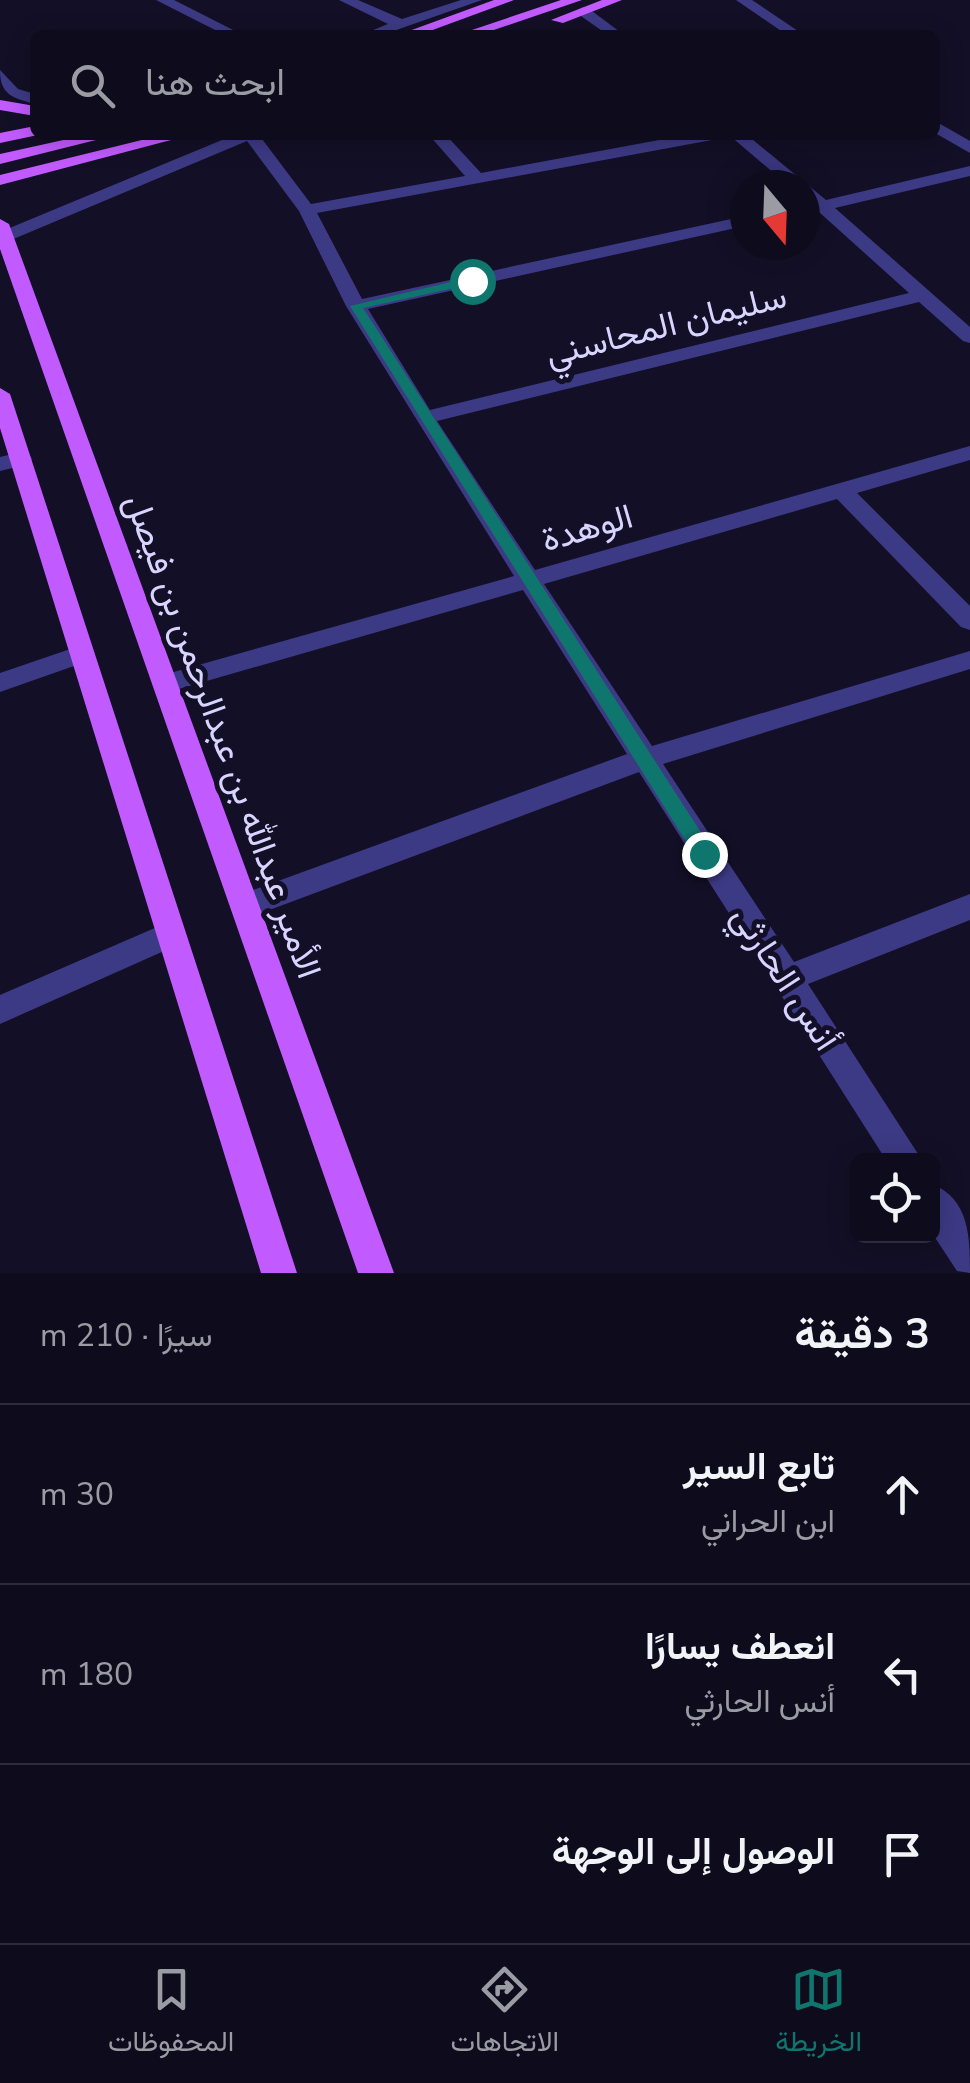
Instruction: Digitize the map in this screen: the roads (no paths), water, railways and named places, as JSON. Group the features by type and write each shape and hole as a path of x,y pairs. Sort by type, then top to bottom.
{"main road":[{"path":"403,30 507,0"},
{"path":"483,30 579,5 615,0"},
{"path":"526,30 579,5"},
{"path":"0,105 30,109"},
{"path":"0,138 30,132"},
{"path":"0,160 86,140"},
{"path":"0,180 162,140"},
{"name":"الأمير عبدالله بن عبدالرحمن بن فيصل","path":"2,230 376,1273"},
{"path":"0,394 10,462 82,654 279,1273"}],"street":[{"path":"163,0 226,30"},
{"path":"346,0 403,30 475,0"},
{"path":"743,0 789,30"},
{"path":"579,5 611,30"},
{"path":"0,75 13,92 30,97"},
{"path":"940,129 970,148"},
{"path":"2,230 237,140"},
{"name":"أنس الحارثي","path":"254,140 307,210 356,306 424,418 901,1153"},
{"path":"442,140 477,179"},
{"path":"307,210 685,140"},
{"path":"743,140 780,170"},
{"path":"820,207 970,172"},
{"path":"820,212 970,337"},
{"path":"356,306 730,224"},
{"name":"سليمان المحاسني","path":"424,418 923,295"},
{"name":"الوهدة","path":"165,684 970,453"},
{"path":"842,492 970,621"},
{"path":"0,683 82,654"},
{"path":"245,906 644,760 970,660"},
{"path":"785,979 970,907"},
{"path":"0,1010 171,934"},
{"path":"940,1213 970,1258"}]}
